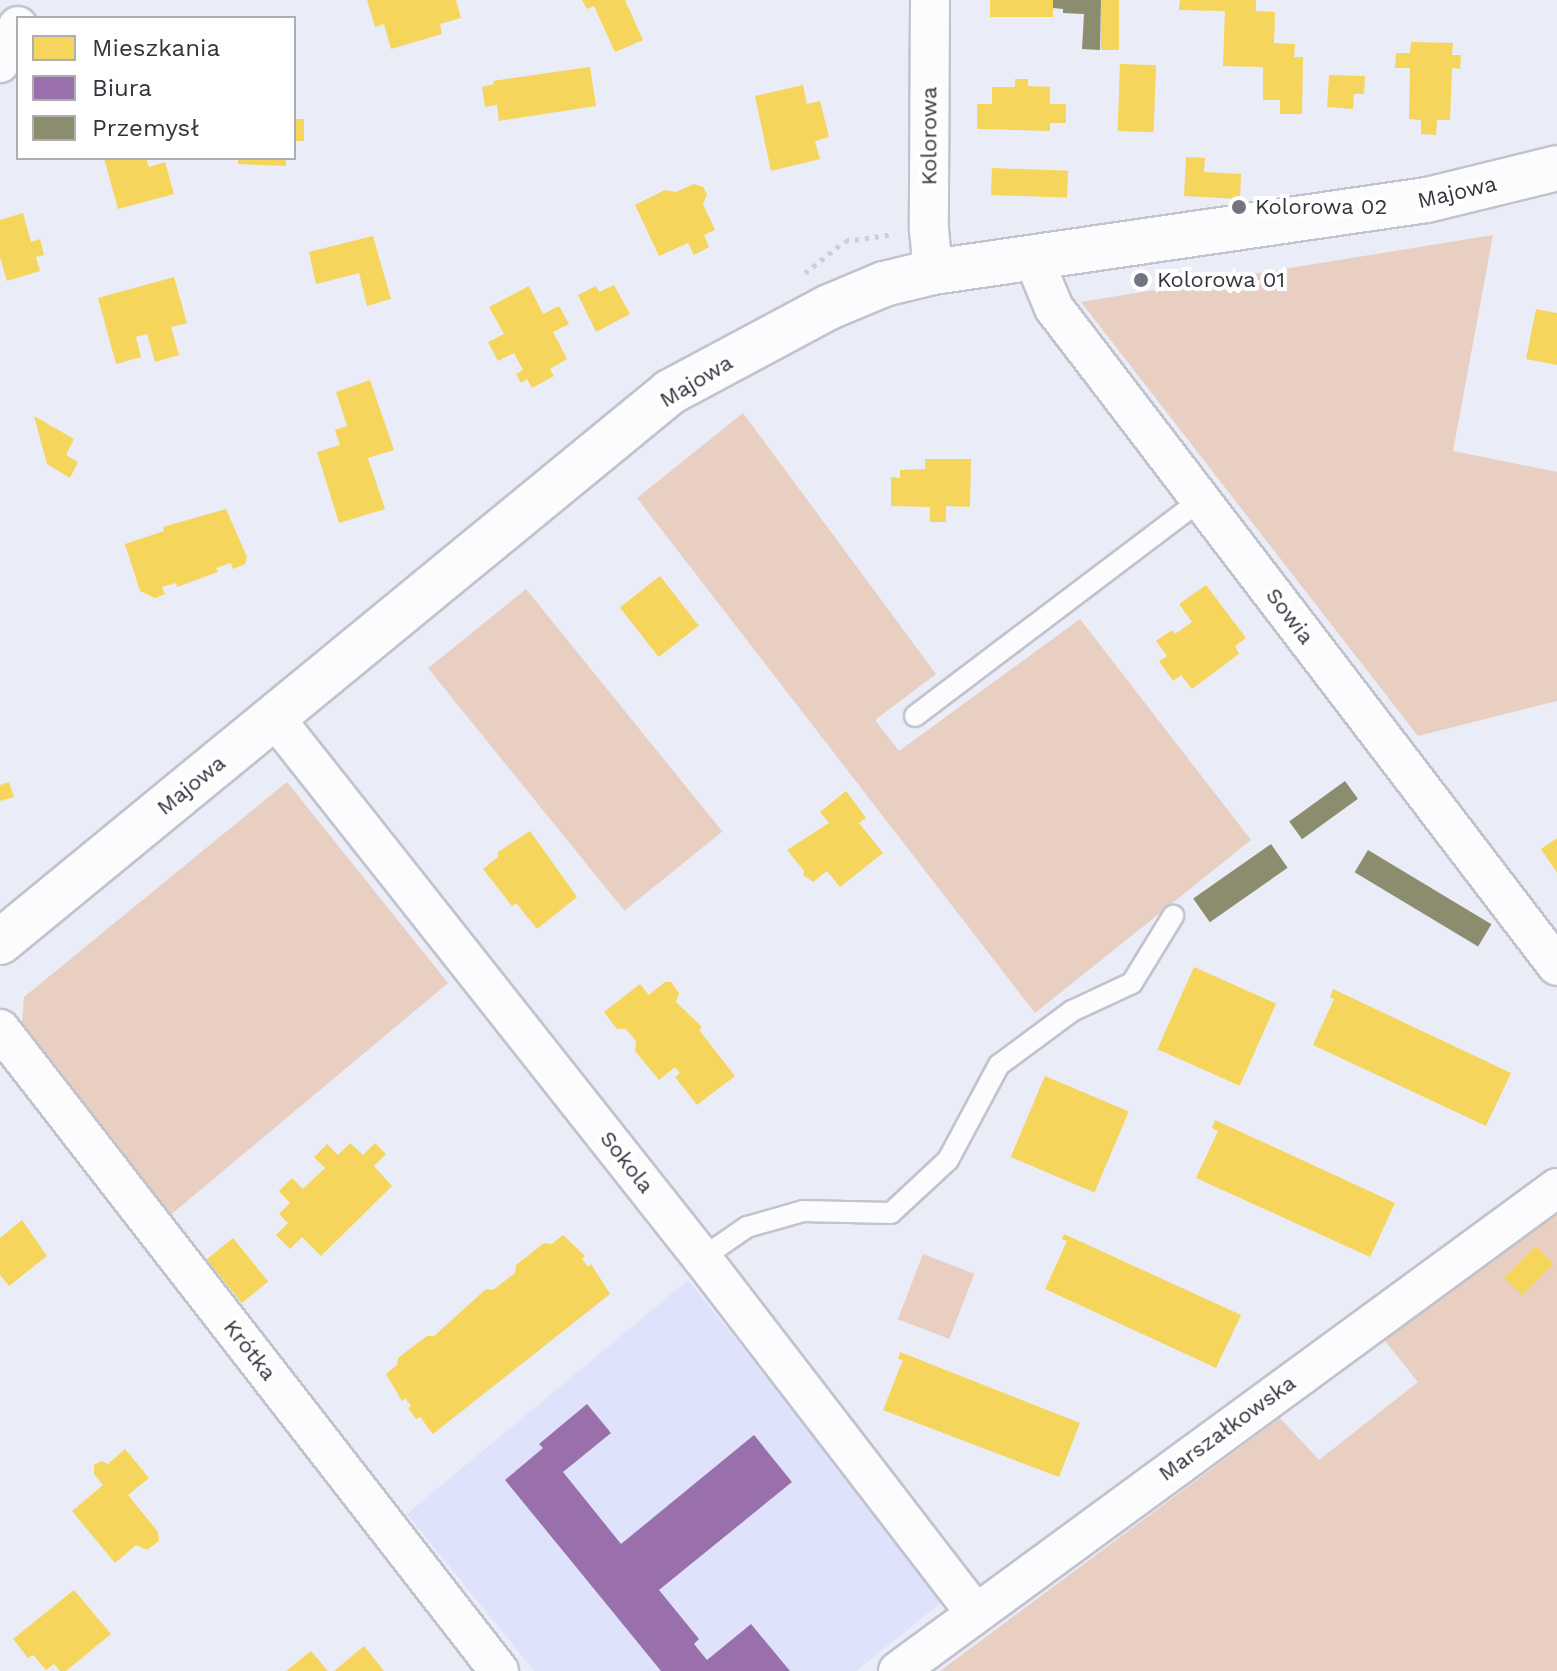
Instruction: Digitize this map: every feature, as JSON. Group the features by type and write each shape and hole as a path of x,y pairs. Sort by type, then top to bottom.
{"street":[{"name":"Kolorowa","path":"930,0 929,229 933,272"},
{"path":"0,63 16,30"},
{"name":"Majowa","path":"0,942 670,392 829,307 884,284 933,272 1034,260 1427,200 1557,168"},
{"name":"Sowia","path":"1034,260 1054,308 1557,966"},
{"name":"Sokola","path":"274,717 702,1258 975,1612"},
{"name":"Krótka","path":"0,1029 499,1671"},
{"name":"Marszałkowska","path":"898,1671 1557,1188"}],"lane":[{"path":"915,716 1201,500"},
{"path":"702,1258 747,1227 803,1211 891,1213 948,1160 999,1065 1072,1011 1132,983 1173,916"}],"shaded area":[{"path":"1493,235 1453,451 1557,472 1557,701 1418,736 1081,302"},
{"path":"743,413 936,674 875,720 899,751 1080,619 1251,840 1035,1013 637,498"},
{"path":"526,589 722,831 624,911 428,668"},
{"path":"287,782 448,983 167,1218 21,1039 24,997"},
{"path":"1557,1211 1557,1671 940,1671 1280,1418 1319,1460 1418,1382 1385,1341"},
{"path":"923,1254 974,1274 949,1339 898,1319"},
{"path":"688,1280 946,1599 856,1671 534,1671 407,1514"}],"building: Mieszkania":[{"path":"367,0 456,0 461,18 440,24 442,34 391,49 384,24 375,27"},
{"path":"582,0 625,0 643,40 615,52 594,6 587,9"},
{"path":"990,0 1053,0 1053,17 990,17"},
{"path":"1101,0 1119,0 1119,50 1101,50"},
{"path":"1180,0 1256,0 1256,11 1275,12 1274,43 1295,44 1294,57 1303,57 1302,114 1280,114 1280,100 1263,100 1263,67 1223,66 1225,11 1179,10"},
{"path":"1411,42 1453,43 1452,55 1461,55 1460,69 1452,68 1450,120 1437,120 1436,135 1421,134 1421,120 1409,119 1410,68 1395,68 1396,53 1410,53"},
{"path":"1120,64 1156,65 1154,132 1118,131"},
{"path":"590,67 596,106 499,121 497,105 485,107 482,87 494,84 493,81"},
{"path":"1329,75 1365,76 1364,94 1354,94 1353,109 1327,107"},
{"path":"1015,79 1028,79 1028,86 1050,87 1050,104 1066,104 1066,123 1050,123 1050,131 977,129 977,104 992,104 992,87 1015,87"},
{"path":"803,85 807,104 820,101 829,137 815,141 820,159 771,171 755,96"},
{"path":"296,119 304,119 304,141 296,141"},
{"path":"1186,157 1205,158 1204,172 1241,174 1240,199 1184,196"},
{"path":"105,160 147,160 149,167 165,162 174,194 118,209"},
{"path":"238,160 286,160 286,166 238,164"},
{"path":"992,168 1068,171 1067,198 991,195"},
{"path":"694,184 703,187 707,194 703,204 715,230 704,235 709,247 694,255 688,243 659,256 635,205 665,190 676,192"},
{"path":"23,213 31,242 40,239 44,255 36,257 40,271 7,281 0,257 0,220"},
{"path":"373,236 391,299 367,306 359,273 316,284 309,252"},
{"path":"174,277 187,323 171,327 179,355 155,362 147,334 136,337 141,357 116,364 98,298"},
{"path":"614,285 630,314 596,332 578,295 596,286 599,292"},
{"path":"529,286 543,314 559,306 569,324 553,332 567,359 550,369 554,376 532,388 527,379 521,383 516,374 523,370 514,353 498,361 488,342 504,334 489,307"},
{"path":"1536,309 1557,313 1557,365 1526,359"},
{"path":"370,380 394,450 368,458 385,509 339,523 317,452 340,445 335,430 347,426 336,392"},
{"path":"34,416 74,439 66,455 78,462 70,478 47,464"},
{"path":"925,459 971,459 970,507 946,506 946,522 930,522 930,507 891,506 891,477 900,478 900,470 925,469"},
{"path":"226,509 247,557 245,564 233,569 231,563 216,568 218,572 177,587 176,583 162,587 165,594 155,598 140,591 125,544 164,531 163,527"},
{"path":"660,576 699,626 659,657 620,607"},
{"path":"1206,585 1246,638 1235,646 1239,654 1192,689 1181,675 1173,681 1159,661 1167,656 1156,641 1172,630 1175,634 1192,622 1179,604"},
{"path":"9,782 14,797 0,801 0,785"},
{"path":"846,791 866,818 859,823 883,853 840,887 827,871 813,882 803,875 804,871 787,850 829,823 820,812"},
{"path":"530,831 577,897 537,929 516,903 512,906 483,869 498,857 498,852"},
{"path":"1557,838 1557,873 1541,849"},
{"path":"1194,967 1276,1004 1240,1086 1157,1049"},
{"path":"665,982 671,982 679,993 676,1002 702,1027 699,1030 735,1076 697,1105 675,1077 680,1073 675,1067 659,1080 635,1051 636,1041 626,1029 617,1029 604,1012 640,984 649,995"},
{"path":"1333,989 1511,1073 1486,1126 1313,1045 1334,999 1330,997"},
{"path":"1045,1076 1129,1112 1094,1193 1011,1157"},
{"path":"1215,1120 1395,1203 1370,1257 1196,1178 1218,1131 1212,1128"},
{"path":"350,1143 363,1155 375,1143 386,1154 374,1166 392,1186 321,1256 302,1237 290,1249 276,1235 288,1223 279,1214 290,1203 279,1191 292,1178 303,1189 325,1168 314,1157 327,1144 338,1155"},
{"path":"22,1220 47,1256 9,1286 0,1275 0,1238"},
{"path":"1064,1234 1241,1315 1216,1368 1045,1289 1067,1241 1062,1239"},
{"path":"563,1235 585,1256 582,1259 588,1267 591,1264 610,1294 433,1434 420,1417 416,1419 408,1408 411,1406 405,1398 402,1401 386,1374 397,1365 398,1358 427,1336 434,1336 486,1289 493,1290 515,1273 516,1265 544,1243 552,1244"},
{"path":"233,1238 268,1282 242,1303 207,1259"},
{"path":"1536,1246 1554,1264 1522,1295 1504,1278"},
{"path":"900,1352 1080,1423 1059,1477 883,1410 903,1360 898,1359"},
{"path":"125,1449 149,1478 128,1495 158,1532 159,1541 147,1550 136,1545 115,1563 72,1511 103,1485 94,1474 94,1465 101,1461 108,1464"},
{"path":"74,1590 111,1634 66,1671 60,1671 54,1664 46,1670 33,1655 28,1658 13,1639"},
{"path":"364,1646 384,1671 334,1671"},
{"path":"311,1651 328,1671 286,1671"}],"building: Biura":[{"path":"587,1404 611,1433 563,1472 621,1544 754,1435 792,1482 659,1590 699,1639 694,1644 707,1660 751,1624 790,1671 661,1671 505,1480 543,1448 539,1444"}],"building: Przemysł":[{"path":"1053,0 1101,0 1100,50 1082,49 1084,14 1063,13 1063,9 1053,8"},
{"path":"1345,781 1358,799 1302,839 1289,822"},
{"path":"1271,844 1288,868 1210,922 1193,898"},
{"path":"1368,850 1491,924 1478,946 1355,872"}],"place":[{"name":"Kolorowa 02","path":"1239,207"},
{"name":"Kolorowa 01","path":"1141,280"}]}
